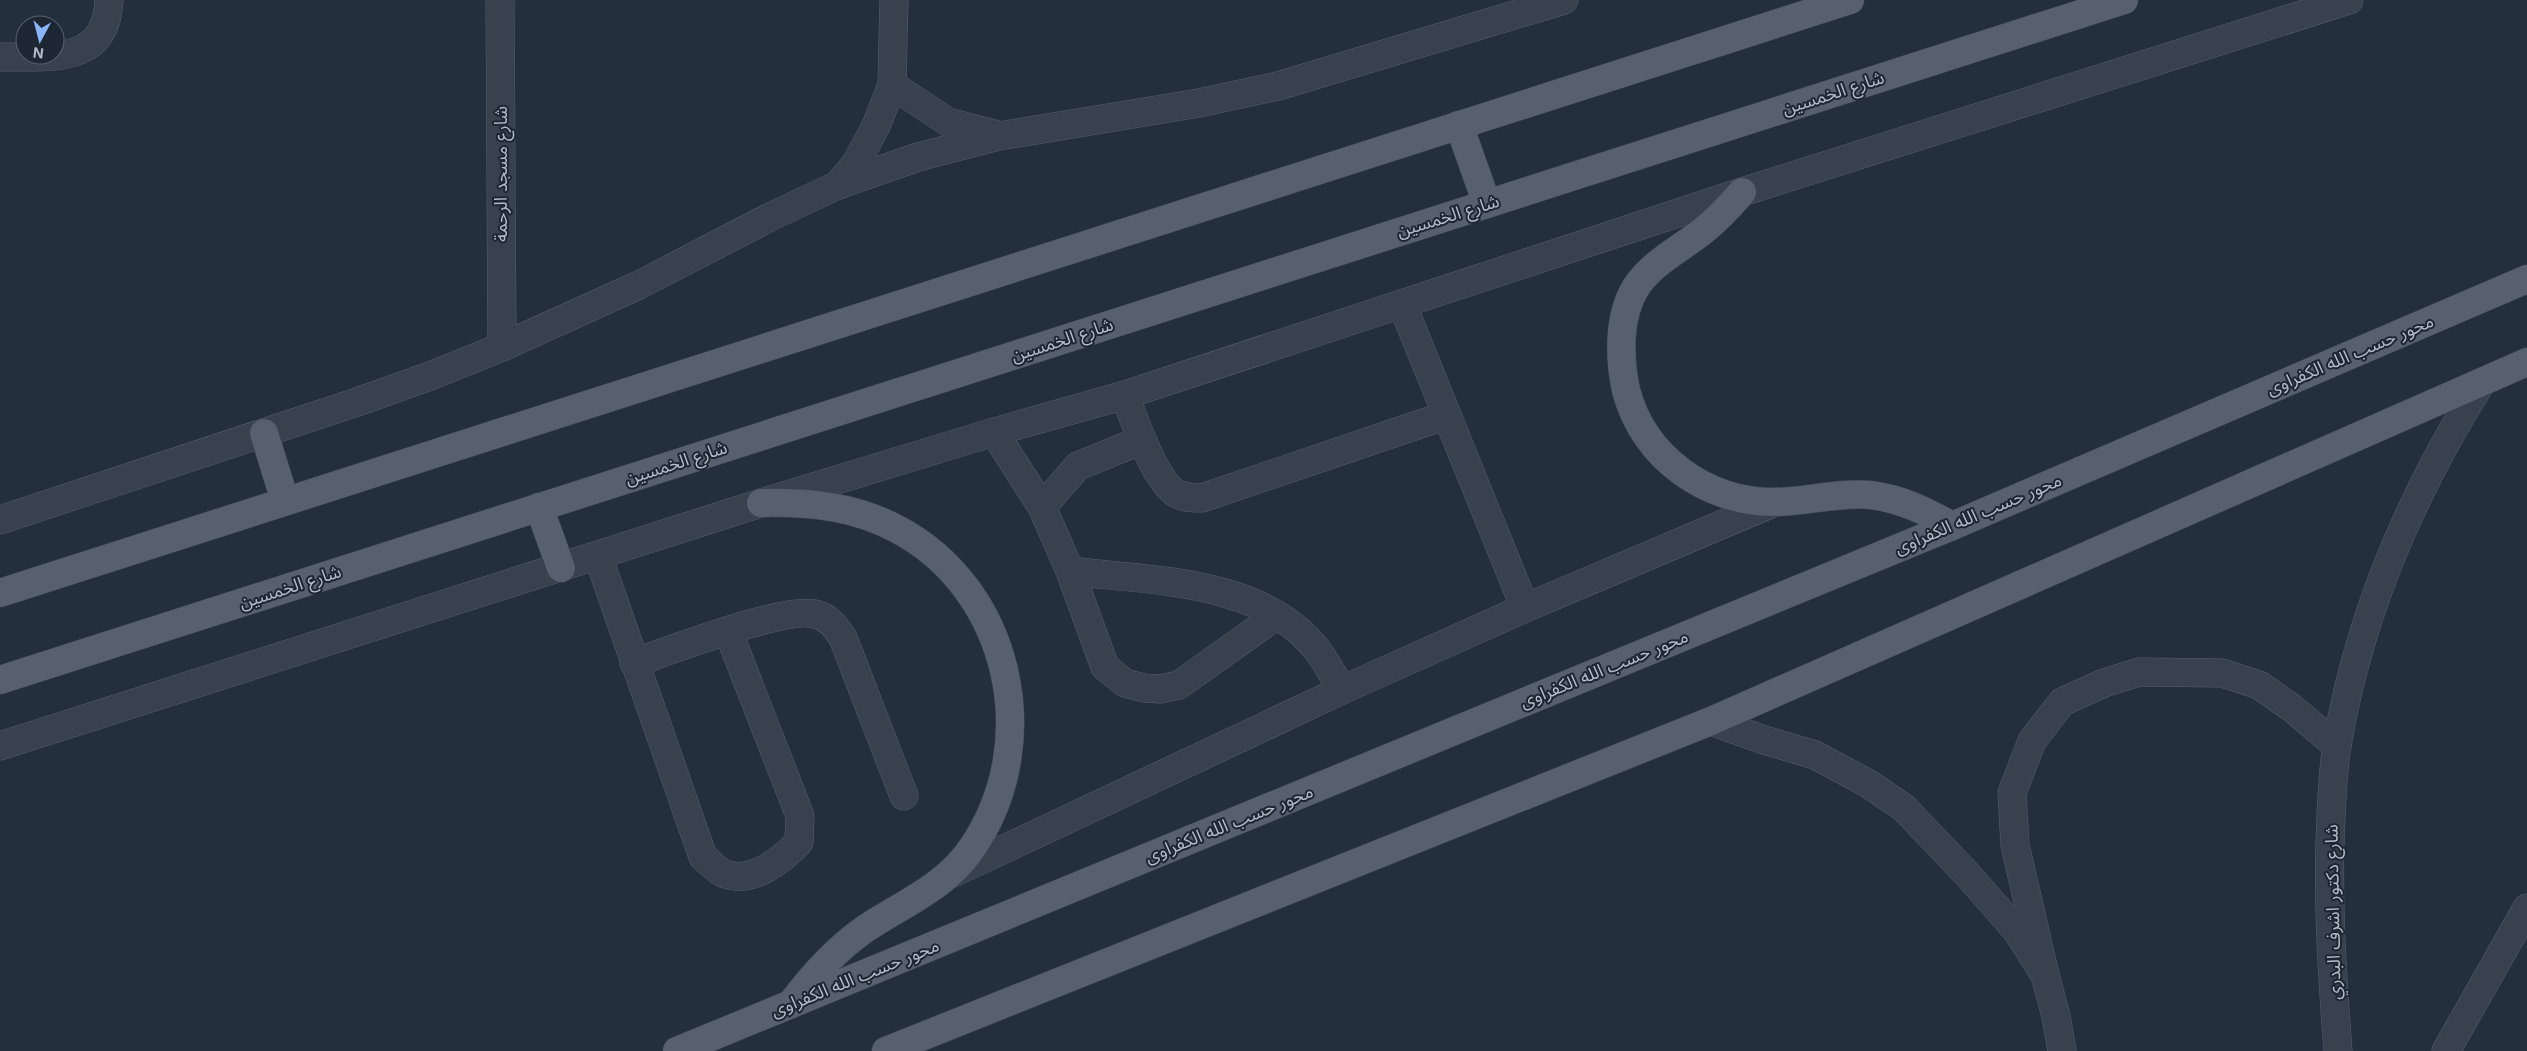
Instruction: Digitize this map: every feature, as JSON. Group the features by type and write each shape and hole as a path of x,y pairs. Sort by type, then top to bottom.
{"main road":[{"path":"0,593 1850,0"},
{"name":"شارع الخمسين","path":"0,680 2124,0"},
{"path":"1459,125 1487,204"},
{"path":"1742,192 1700,234 1655,266 1636,288 1625,315 1622,334 1622,373 1629,401 1641,428 1656,450 1675,468 1697,483 1722,494 1748,501 1775,502 1825,495 1873,495 1918,508 1952,526"},
{"name":"محور حسب الله الكفراوى","path":"677,1051 1952,526 2527,279"},
{"path":"886,1051 1711,721 2527,362"},
{"path":"264,433 285,501"},
{"path":"761,503 796,502 831,506 865,515 897,529 926,548 952,572 974,599 991,630 1003,660 1010,693 1012,725 1009,758 1001,790 989,820 972,849 951,874 864,930 836,952 812,977 790,1005"},
{"path":"539,507 561,568"}],"street":[{"path":"0,58 71,55 85,49 104,28 109,0"},
{"name":"شارع مسجد الرحمة","path":"500,0 502,347"},
{"path":"838,185 855,165 876,126 892,85 894,0"},
{"path":"0,520 357,402 502,347 640,285 772,216 838,185 918,157 999,136 1199,103 1278,86 1564,0"},
{"path":"0,746 761,503 994,432 1125,396 1742,192 2349,0"},
{"path":"892,85 948,122 999,136"},
{"path":"1402,304 1525,608"},
{"name":"شارع دكتور اشرف البدري","path":"2338,1051 2330,938 2329,870 2337,746 2354,668 2372,607 2393,548 2419,491 2448,436 2481,382"},
{"path":"1125,396 1142,440 1165,484 1174,492 1184,497 1202,498 1446,415"},
{"path":"994,432 1042,507 1070,571 1105,667 1125,683 1144,688 1160,689 1179,685 1277,615"},
{"path":"1042,507 1078,466 1142,440"},
{"path":"951,874 1342,690 1525,608 1775,502"},
{"path":"598,556 703,857 722,873 740,878 752,874 784,857 799,842 800,816 728,631"},
{"path":"1070,571 1203,588 1237,596 1277,615 1317,650 1342,690"},
{"path":"634,663 728,631 798,612 815,614 832,622 843,638 904,796"},
{"path":"2062,1051 2056,1016 2015,845 2012,793 2032,741 2062,702 2104,683 2140,672 2222,673 2259,685 2292,708 2337,746"},
{"path":"1711,721 1764,740 1815,755 1869,784 1904,808 1962,868 2017,931 2045,975"},
{"path":"2446,1051 2527,908"}]}
